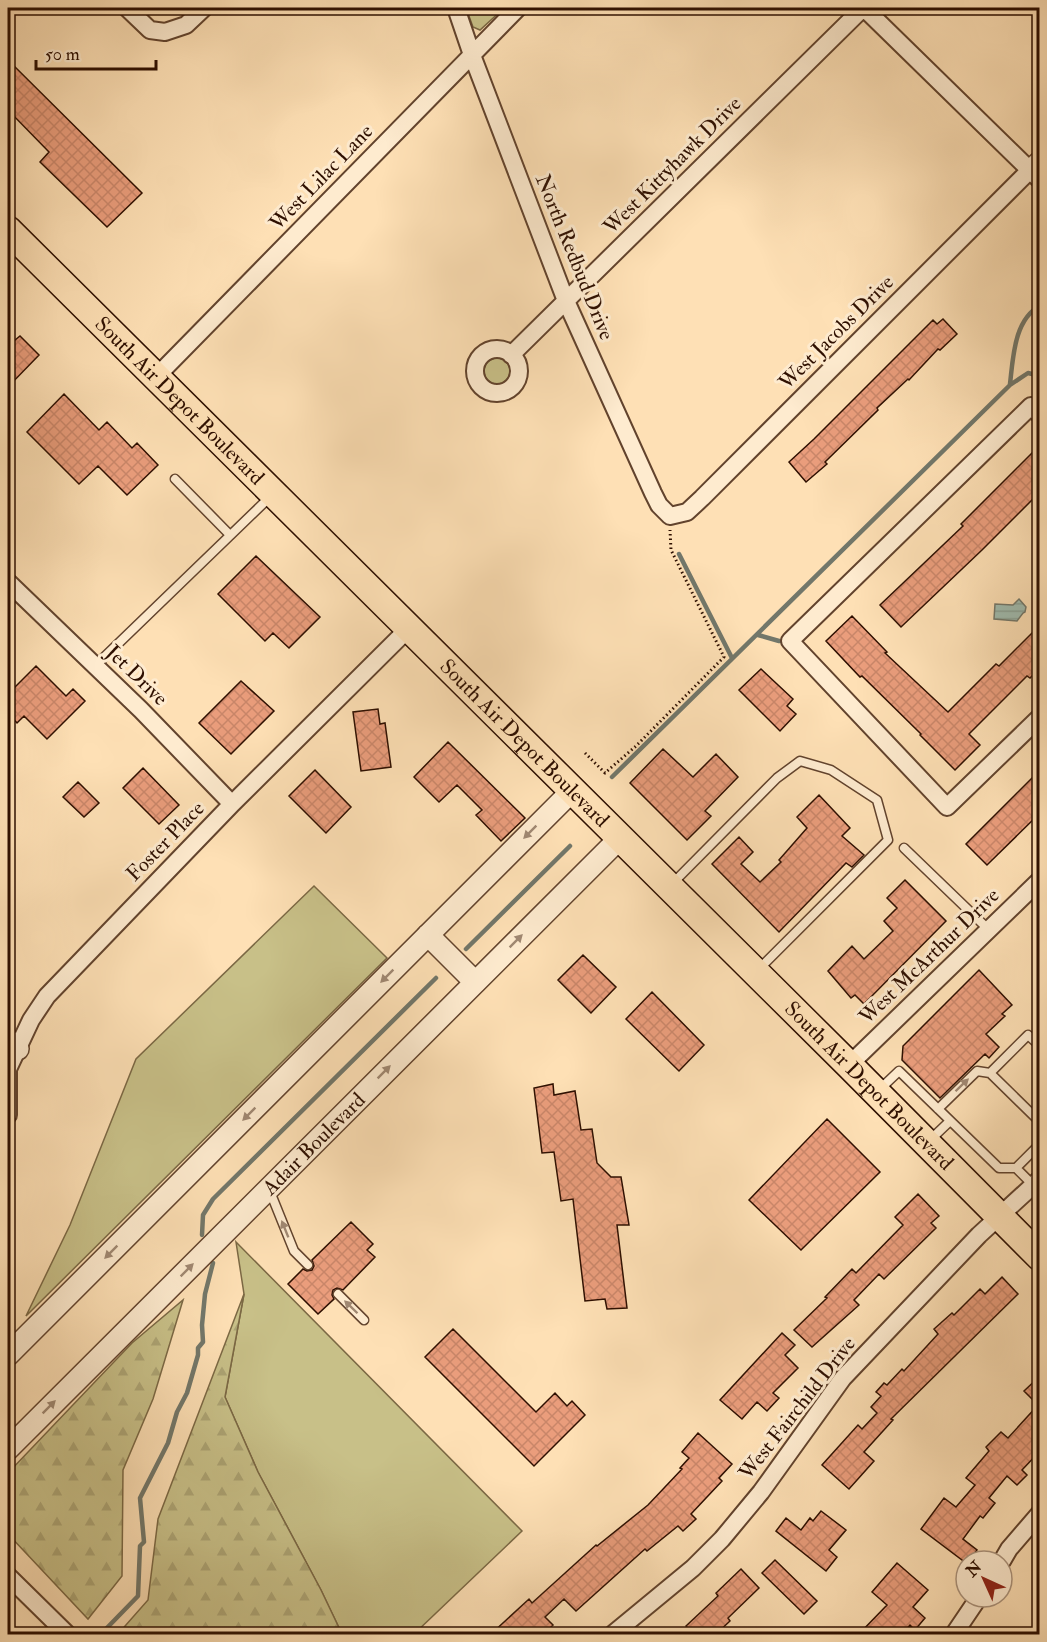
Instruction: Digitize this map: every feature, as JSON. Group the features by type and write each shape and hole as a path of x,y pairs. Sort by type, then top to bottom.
{"main road":[{"name":"South Air Depot Boulevard","path":"8,230 1040,1257"}],"street":[{"path":"127,8 150,30 165,32 186,25 204,8"},
{"name":"North Redbud Drive","path":"456,8 566,301 652,493 669,516"},
{"name":"West Lilac Lane","path":"156,377 518,8"},
{"path":"863,8 1032,173"},
{"name":"West Kittyhawk Drive","path":"511,355 863,8"},
{"name":"West Jacobs Drive","path":"669,516 687,512 702,498 1032,173"},
{"path":"1040,415 1030,406 790,641 947,807 1040,717"},
{"name":"Jet Drive","path":"8,582 141,710 232,804"},
{"name":"Foster Place","path":"8,1115 8,1069 13,1045 47,996 232,804 409,628"},
{"path":"8,1355 572,792"},
{"name":"Adair Boulevard","path":"8,1449 620,838"},
{"name":"West McArthur Drive","path":"849,1065 1040,880"},
{"path":"428,934 475,982"},
{"name":"West Fairchild Drive","path":"612,1635 693,1568 722,1539 761,1492 843,1378 979,1235 1036,1182"},
{"path":"1009,1549 1040,1513"},
{"path":"11,1584 67,1635"},
{"path":"954,1635 971,1609"}],"lane":[{"path":"1032,173 1040,153"},
{"path":"175,479 230,535"},
{"path":"95,666 273,494"},
{"path":"669,887 777,778 800,761 831,770 877,800 888,840 756,973"},
{"path":"904,848 988,929"},
{"path":"990,1073 1028,1035 1040,1047"},
{"path":"877,1093 899,1071 999,1168 1016,1168 1036,1182"},
{"path":"938,1108 977,1071 990,1073 1040,1122"},
{"path":"927,1144 951,1121"},
{"path":"1016,1168 1040,1144"},
{"path":"268,1189 294,1251 308,1265"},
{"path":"338,1294 364,1320"}],"path":[{"path":"585,753 605,773 636,746 724,657 671,549 669,516"}],"green space":[{"path":"466,8 504,8 480,30 473,27"},
{"path":"497,358 506,362 510,371 506,380 497,384 488,380 484,371 488,362"},
{"path":"314,886 387,958 26,1316 70,1225 136,1059"},
{"path":"236,1242 522,1531 414,1634 342,1634 258,1472 225,1397 244,1294"},
{"path":"244,1294 225,1397 258,1472 342,1634 118,1634 148,1600 158,1519"},
{"path":"183,1300 153,1399 123,1470 122,1576 88,1619 8,1534 8,1473 132,1343"}],"shaded area":[{"path":"1019,599 1026,607 1025,612 1017,621 994,619 995,604 1013,605"}],"building":[{"path":"8,60 142,193 107,227 40,162 49,152 8,110"},
{"path":"943,319 957,334 940,350 938,349 909,380 877,408 878,410 825,462 827,464 806,482 789,462 933,320 937,324"},
{"path":"8,333 15,340 20,336 39,355 8,387"},
{"path":"64,394 99,430 107,422 132,448 137,443 158,465 127,495 98,466 79,484 27,432"},
{"path":"1032,453 1040,460 1040,492 901,627 880,605 963,526 961,524"},
{"path":"256,556 320,617 289,648 273,633 265,641 218,594"},
{"path":"852,616 887,652 885,653 948,712 996,664 999,666 1040,625 1040,668 1030,678 1027,676 969,734 980,745 955,770 826,641"},
{"path":"36,666 66,696 73,689 85,701 47,739 24,716 17,723 8,713 8,694"},
{"path":"761,669 793,699 787,706 796,714 780,731 739,690"},
{"path":"241,681 274,711 231,754 199,723"},
{"path":"378,709 380,724 385,723 391,767 361,771 353,712"},
{"path":"448,742 525,818 501,841 476,815 482,810 457,785 439,802 414,777"},
{"path":"663,749 693,777 716,754 738,777 705,811 711,816 687,840 630,783"},
{"path":"143,768 179,805 159,824 123,788"},
{"path":"315,770 351,807 326,833 289,796"},
{"path":"1040,770 1040,813 987,865 966,844"},
{"path":"78,782 99,803 84,817 63,797"},
{"path":"819,795 850,828 842,836 864,855 852,867 846,863 779,932 712,864 739,837 753,852 741,864 760,882 781,862 779,860 807,828 797,817"},
{"path":"905,880 946,921 864,1004 855,995 851,998 828,971 852,946 864,959 893,931 884,921 897,908 887,898"},
{"path":"583,955 616,987 591,1013 558,980"},
{"path":"979,970 1012,1005 1002,1014 1005,1016 986,1034 999,1047 989,1058 985,1054 940,1098 902,1060 903,1046"},
{"path":"652,992 704,1045 679,1071 626,1019"},
{"path":"553,1084 554,1095 575,1091 581,1130 592,1129 597,1163 611,1177 621,1177 629,1225 617,1225 627,1308 607,1309 605,1299 585,1301 573,1199 561,1201 554,1152 542,1153 534,1088"},
{"path":"827,1119 880,1172 801,1250 749,1200"},
{"path":"918,1194 939,1216 931,1223 936,1228 884,1279 879,1274 854,1300 859,1305 812,1347 794,1330 827,1298 825,1297 852,1269 856,1273 903,1225 895,1217"},
{"path":"351,1222 373,1244 367,1250 375,1257 343,1290 337,1288 333,1290 334,1299 318,1314 288,1284 303,1269 312,1270 314,1266 312,1260"},
{"path":"1002,1277 1018,1294 891,1419 893,1420 864,1452 874,1461 849,1489 822,1465 858,1425 862,1429 877,1413 871,1407 881,1396 876,1392 884,1383 887,1385 902,1369 904,1371 938,1334 934,1329 952,1313 954,1315 980,1289 985,1294"},
{"path":"453,1329 536,1412 555,1393 567,1406 572,1401 585,1415 534,1466 425,1357"},
{"path":"782,1333 795,1345 785,1355 798,1368 773,1393 779,1398 767,1411 757,1402 742,1419 720,1400"},
{"path":"1040,1376 1040,1451 1022,1470 1027,1475 1017,1485 1007,1476 989,1498 995,1503 983,1518 980,1516 963,1539 976,1549 954,1549 954,1554 921,1529 944,1498 956,1507 975,1485 966,1478 989,1451 986,1447 1001,1432 1008,1438 1038,1405 1024,1391"},
{"path":"698,1433 732,1464 719,1478 722,1481 691,1514 696,1519 683,1531 678,1526 647,1551 645,1549 576,1611 564,1599 545,1617 553,1625 543,1635 490,1635 529,1599 532,1603 596,1545 648,1505 682,1469 680,1468 689,1458 682,1452"},
{"path":"821,1511 846,1530 829,1550 837,1557 826,1571 776,1531 786,1518 801,1530 810,1518 813,1521"},
{"path":"775,1560 817,1601 804,1614 762,1573"},
{"path":"897,1563 928,1590 913,1607 925,1618 915,1630 910,1625 901,1635 858,1635 887,1605 872,1592"},
{"path":"741,1569 759,1588 728,1618 730,1621 715,1635 694,1635 686,1626 718,1596 716,1593"}],"waterway":[{"path":"1010,384 1016,340 1025,320 1040,306"},
{"path":"612,777 1010,385 1028,373 1040,376"},
{"path":"679,554 732,658"},
{"path":"758,635 788,641"},
{"path":"466,949 570,846"},
{"path":"202,1235 203,1215 213,1199 436,978"},
{"path":"101,1634 138,1596 140,1546 144,1542 140,1498 168,1443 177,1412 187,1393 198,1348 203,1342 205,1294 213,1263"}]}
